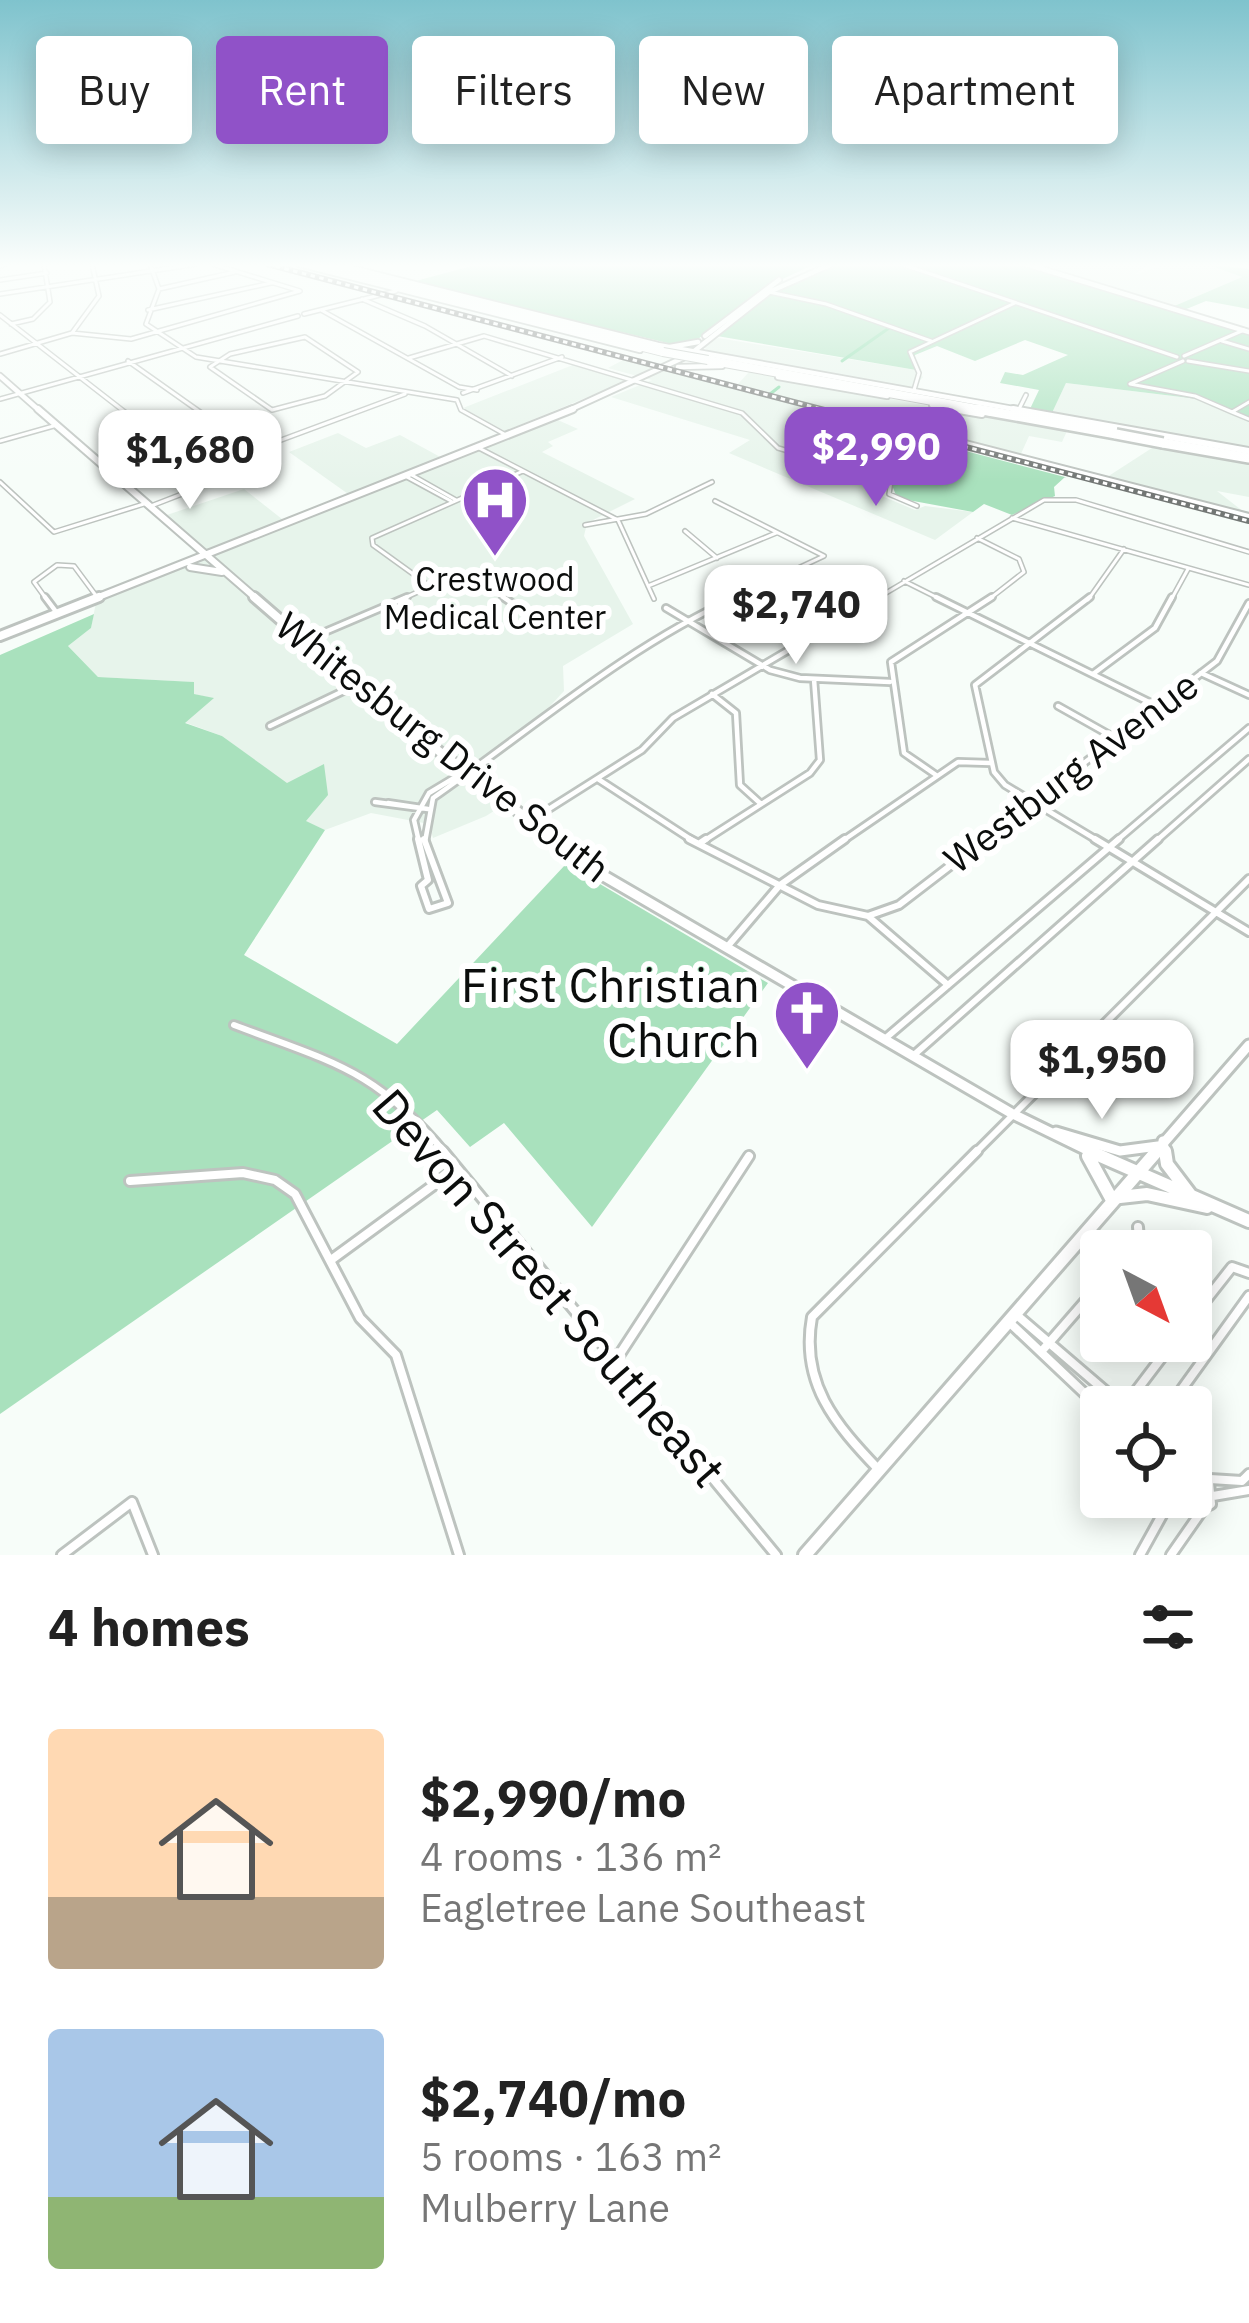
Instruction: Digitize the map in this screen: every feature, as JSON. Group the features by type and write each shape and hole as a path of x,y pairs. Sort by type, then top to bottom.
{"highway":[{"path":"604,337 814,380 1068,424"},
{"path":"610,337 664,350"},
{"path":"704,359 1249,457"},
{"path":"814,380 882,395"},
{"path":"842,382 907,390"},
{"path":"1018,411 1068,424"},
{"path":"1160,441 1249,457"}],"main road":[{"path":"601,337 690,351 724,366"},
{"path":"613,337 681,358 907,390 1120,434"},
{"path":"659,374 707,337"},
{"path":"664,350 715,337"},
{"path":"699,344 704,359"},
{"path":"664,350 669,366"},
{"path":"0,636 209,557 669,366 704,359"},
{"path":"641,379 690,364 724,366 968,411 1018,411 1120,434"},
{"name":"Whitesburg Drive South","path":"0,376 356,685 528,822 615,884 887,1037 1011,1113 1133,1173 1249,1221"},
{"path":"943,407 953,414"},
{"path":"968,411 953,414 940,434 1249,518"},
{"path":"1160,441 1249,457"},
{"path":"201,550 230,548"},
{"path":"177,569 202,566 231,576"},
{"path":"806,1555 1111,1198 1249,1045"},
{"path":"1046,1131 1073,1134 1120,1151 1160,1143"},
{"path":"1160,1143 1167,1164 1193,1198"},
{"path":"1085,1151 1111,1198"},
{"path":"1111,1198 1147,1193 1188,1207 1214,1208"}],"street":[{"path":"28,337 200,468"},
{"path":"0,354 61,337"},
{"path":"100,337 132,337"},
{"path":"161,337 177,348 218,361 410,392 460,394 562,357"},
{"path":"0,399 220,337"},
{"path":"305,337 358,369 325,396 272,410 212,372 218,361 305,337"},
{"path":"370,337 460,394"},
{"path":"440,337 512,376"},
{"path":"409,358 482,337"},
{"path":"486,337 641,379 745,414 769,442 789,452 891,481"},
{"path":"918,337 931,341"},
{"path":"907,390 918,380 908,356 941,337"},
{"path":"1118,337 1200,363 1249,371"},
{"path":"1233,337 1130,384 1195,396 1249,418"},
{"path":"1222,341 1249,349"},
{"path":"128,361 253,449"},
{"path":"0,482 54,532 182,494 200,468 410,392"},
{"path":"460,394 461,410 506,435"},
{"path":"1018,411 1027,394"},
{"path":"1232,412 1249,403"},
{"path":"789,452 820,432 798,419"},
{"path":"0,441 57,425"},
{"path":"917,506 889,494 891,481 940,434"},
{"path":"477,447 618,520 654,599"},
{"path":"427,584 370,541 523,470"},
{"path":"407,475 453,501"},
{"path":"585,525 646,514 712,482"},
{"path":"528,822 598,779 712,694 1043,500 1072,499 1249,552"},
{"path":"464,772 428,809 424,838 448,903 429,909 422,886 428,880 427,868 414,832 418,808 441,783 531,730 575,688 688,621 824,556 715,501"},
{"path":"1012,518 1249,585"},
{"path":"685,531 717,558"},
{"path":"648,586 779,532"},
{"path":"935,775 904,753 890,682 891,662 1024,572 1015,556 977,538"},
{"path":"1124,549 1083,606 975,685 992,764 1005,785 1031,802 1249,932"},
{"path":"57,613 34,582 57,565 74,566 97,597"},
{"path":"1093,674 1155,628 1189,567"},
{"path":"306,640 449,575 473,577 541,623"},
{"path":"904,581 1157,706"},
{"name":"Westburg Avenue","path":"868,916 899,904 1202,673 1226,652 1249,603"},
{"path":"666,608 761,664 814,679 890,682"},
{"path":"1202,673 1249,695"},
{"path":"700,843 820,760 814,679"},
{"path":"270,727 356,685"},
{"path":"712,694 736,713 740,785 761,804"},
{"path":"1058,706 1115,738"},
{"path":"887,1037 1249,728"},
{"path":"915,1054 1249,759"},
{"path":"727,947 780,885 935,775 958,762 992,764"},
{"path":"598,779 666,827 818,905 868,916 948,985"},
{"path":"375,802 428,809"},
{"path":"879,1470 818,1399 805,1366 812,1317 1249,879"},
{"name":"Devon Street Southeast","path":"234,1024 372,1079 405,1105 776,1555"},
{"path":"616,1360 749,1156"},
{"path":"330,1261 457,1168"},
{"path":"130,1181 244,1173 275,1180 295,1194 360,1318 395,1355 459,1555"},
{"path":"1212,1292 1232,1267 1249,1273"},
{"path":"1183,1386 1249,1296"},
{"path":"1041,1352 1080,1307"},
{"path":"1012,1318 1099,1386"},
{"path":"1012,1318 1080,1389"},
{"path":"1140,1386 1158,1362"},
{"path":"1212,1479 1227,1483 1249,1474"},
{"path":"1213,1496 1249,1490"},
{"path":"62,1555 132,1502 153,1555"},
{"path":"1140,1555 1161,1518"},
{"path":"1171,1555 1197,1518"}],"shaded area":[{"path":"718,338 916,370 923,377 913,389 710,353 703,346"},
{"path":"559,342 766,394 738,384 749,372 945,409 948,419 877,494 915,510 925,506 973,512 935,540 729,453 750,440 611,397 652,380 608,368 625,359"},
{"path":"578,363 634,378 505,431 463,408"},
{"path":"1066,383 1198,399 1249,420 1249,450 1051,415"},
{"path":"965,413 1067,431 1062,442 1029,436 1020,456 1104,479 1155,446 1249,464 1249,497 1217,491 1249,516 1249,523 938,441"},
{"path":"551,417 578,429 548,442 553,446 542,452 635,499 587,523 584,536 633,624 563,666 564,691 540,717 465,772 505,804 486,816 433,838 429,824 371,813 325,830 305,821 287,784 222,736 184,722 212,698 193,694 193,682 98,677 68,646 91,628 97,597 206,559 161,517 244,489 287,523 351,496 289,452 338,433 366,448 400,435 444,459"}],"green space":[{"path":"640,337 701,337 680,346"},
{"path":"720,337 1249,337 1249,420 1198,399 1066,383 1051,415 1029,411 1039,390 1000,383 1005,372 1023,375 1068,355 1025,340 975,361 937,346 915,355 916,370"},
{"path":"935,443 1249,525 1065,477 1054,487 1055,496 1012,515 984,504 973,512 897,498 892,485"},
{"path":"94,614 91,628 68,646 98,677 194,682 194,694 214,698 185,723 222,736 287,783 324,764 328,795 306,821 325,830 244,955 397,1044 566,864 768,983 592,1227 504,1123 470,1147 437,1110 0,1414 0,655"}],"waterway":[{"path":"842,361 877,337"},
{"path":"770,394 779,387"}],"railway":[{"path":"544,337 1249,521"}],"place":[{"name":"Crestwood Medical Center","path":"495,559"},
{"name":"First Christian Church","path":"807,1072"}]}
